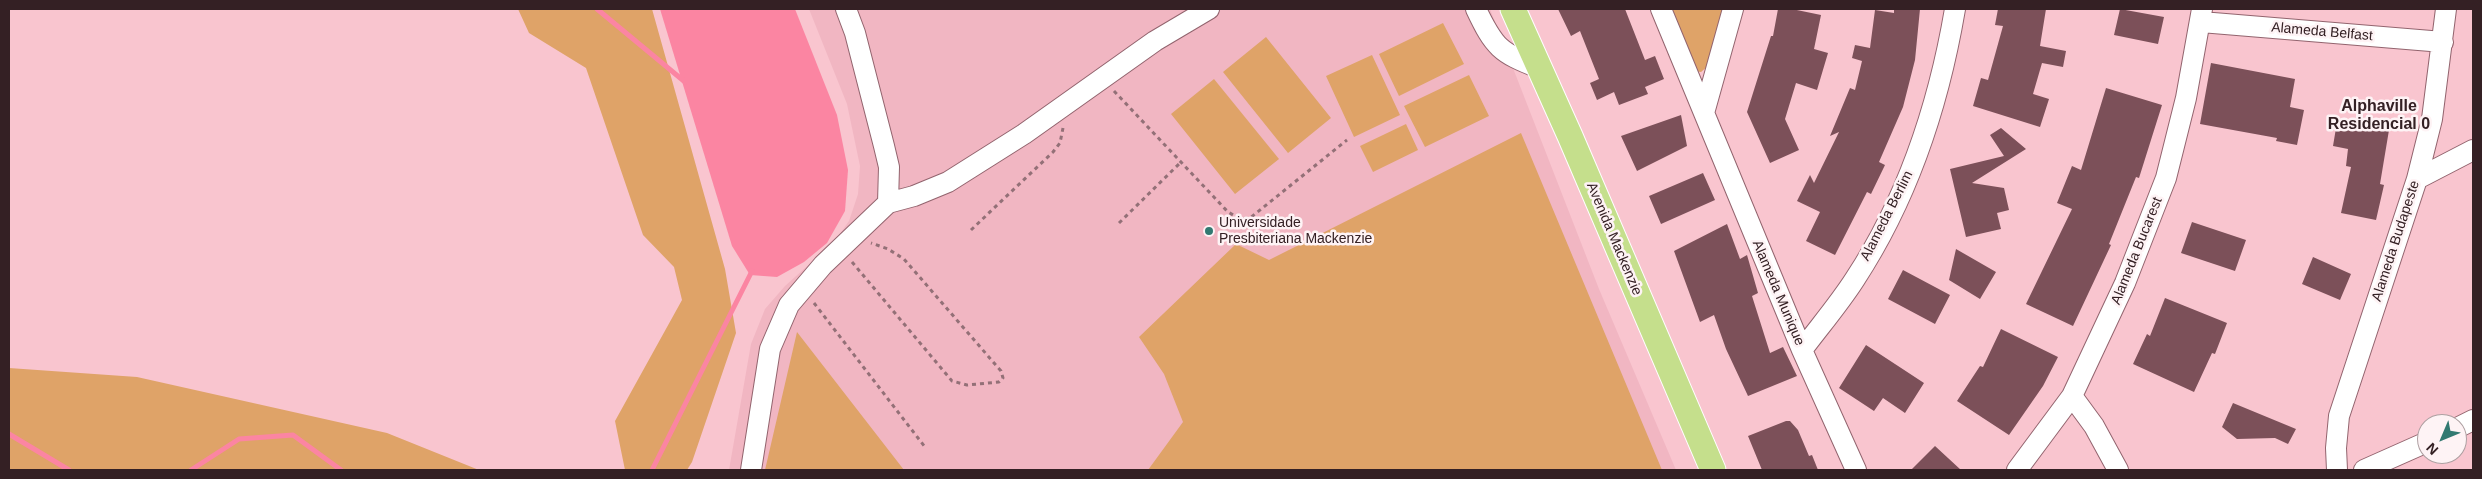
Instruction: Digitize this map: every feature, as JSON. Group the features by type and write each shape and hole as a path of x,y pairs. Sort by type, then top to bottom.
{"main road":[{"name":"Avenida Mackenzie","path":"1513,9 1713,470"}],"street":[{"path":"846,9 855,33 886,153 889,168 888,203"},
{"path":"751,470 770,349 779,323 803,288 846,243 888,203 914,196 948,182 1024,134 1155,41 1209,9"},
{"path":"1476,9 1489,36 1500,50 1517,60 1539,68"},
{"name":"Alameda Munique","path":"1660,9 1802,350 1856,470"},
{"path":"1704,113 1733,9"},
{"name":"Alameda Berlim","path":"1802,350 1855,279 1909,178 1946,60 1955,9"},
{"name":"Alameda Budapeste","path":"2337,470 2336,448 2340,416 2417,179 2432,119 2446,9"},
{"name":"Alameda Belfast","path":"2202,15 2443,42"},
{"name":"Alameda Bucarest","path":"2016,470 2072,396 2125,283 2166,178 2186,98 2202,15"},
{"path":"2417,179 2473,150"},
{"path":"2072,396 2094,426 2118,470"},
{"path":"2364,470 2417,446"}],"path":[{"path":"1103,78 1228,212 1240,219 1250,218 1346,140"},
{"path":"972,230 1060,144 1063,125 1060,109"},
{"path":"1119,224 1181,162"},
{"path":"846,243 888,249 904,259 1002,371 1003,378 1000,382 967,386 952,381 846,243"},
{"path":"803,288 925,447"}],"shaded area":[{"path":"518,9 652,9 725,269 736,333 692,462 687,470 625,470 615,421 682,300 674,267 643,235 586,68 529,33"},
{"path":"660,9 795,9 837,115 848,170 845,211 827,243 804,262 777,277 750,275 732,246"},
{"name":"Universidade Presbiteriana Mackenzie","path":"809,9 1490,9 1599,289 1676,470 729,470 751,344 765,309 785,286 834,242 849,221 858,194 860,166 847,104"},
{"path":"1667,9 1723,9 1708,66 1701,72 1693,71"},
{"path":"1443,23 1464,64 1399,96 1379,54"},
{"path":"1266,37 1331,118 1288,153 1223,72"},
{"path":"1372,55 1400,115 1354,137 1326,76"},
{"path":"1469,75 1489,116 1425,147 1404,106"},
{"path":"1214,79 1279,159 1235,194 1171,114"},
{"path":"1406,124 1418,150 1373,172 1360,146"},
{"path":"1521,133 1662,470 1148,470 1183,422 1164,374 1139,337 1236,244 1269,260"},
{"path":"797,332 904,470 765,470"},
{"path":"9,368 137,377 387,433 479,470 9,470"}],"building":[{"path":"1558,9 1625,9 1645,60 1655,56 1664,79 1645,87 1648,94 1619,105 1614,92 1597,100 1590,83 1599,79 1580,31 1571,36"},
{"path":"1778,9 1792,9 1821,15 1814,49 1828,53 1817,90 1796,83 1785,119 1799,150 1770,163 1747,112 1771,36 1773,36"},
{"path":"1894,9 1920,9 1915,60 1903,107 1879,162 1885,165 1871,194 1867,192 1835,255 1806,241 1820,212 1797,201 1810,175 1814,183 1839,132 1830,136 1850,88 1855,90 1862,61 1852,58 1855,45 1870,48 1875,10 1894,13"},
{"path":"1998,9 2046,9 2040,46 2066,51 2063,67 2042,63 2033,94 2049,99 2040,127 1973,106 1981,78 1988,80 2003,26 1995,25"},
{"path":"2120,9 2164,17 2158,44 2114,35"},
{"path":"2211,63 2295,79 2290,107 2304,110 2297,145 2276,141 2277,138 2200,124"},
{"path":"2106,88 2162,105 2139,178 2136,177 2109,244 2111,245 2073,326 2026,304 2072,209 2057,203 2072,166 2081,170"},
{"path":"1681,115 1687,146 1637,171 1621,136"},
{"path":"2337,122 2389,130 2380,184 2384,185 2376,220 2341,213 2351,167 2346,166 2348,149 2333,146"},
{"path":"2001,128 2026,149 1972,183 2004,188 2009,210 1997,213 2001,229 1966,237 1950,169 2004,156 1990,135"},
{"path":"1703,173 1715,200 1661,224 1649,196"},
{"path":"2192,222 2246,240 2235,271 2181,253"},
{"path":"1727,224 1740,259 1747,255 1758,293 1752,296 1770,353 1783,347 1797,376 1748,396 1726,349 1714,315 1700,322 1674,251"},
{"path":"1956,249 1996,272 1980,299 1949,280"},
{"path":"2313,257 2351,274 2340,300 2302,284"},
{"path":"1903,270 1950,295 1935,324 1888,299"},
{"path":"2165,298 2227,323 2215,354 2212,353 2194,392 2133,364 2147,334 2150,336"},
{"path":"2001,329 2058,357 2043,386 2009,435 1957,401 1980,366 1983,367"},
{"path":"1866,345 1924,383 1905,413 1883,398 1874,411 1839,388"},
{"path":"2233,403 2296,429 2288,444 2275,438 2237,439 2222,427"},
{"path":"1790,421 1798,430 1809,456 1812,455 1818,470 1762,470 1748,436"},
{"path":"1935,446 1961,470 1911,470"}],"waterway":[{"path":"597,9 685,82"},
{"path":"652,470 752,271"},
{"path":"9,434 69,470"},
{"path":"191,470 239,439 293,435 341,470"}],"place":[{"name":"Universidade Presbiteriana Mackenzie","path":"1209,231"}],"district":[{"name":"Alphaville Residencial 0","path":"2379,116"}]}
